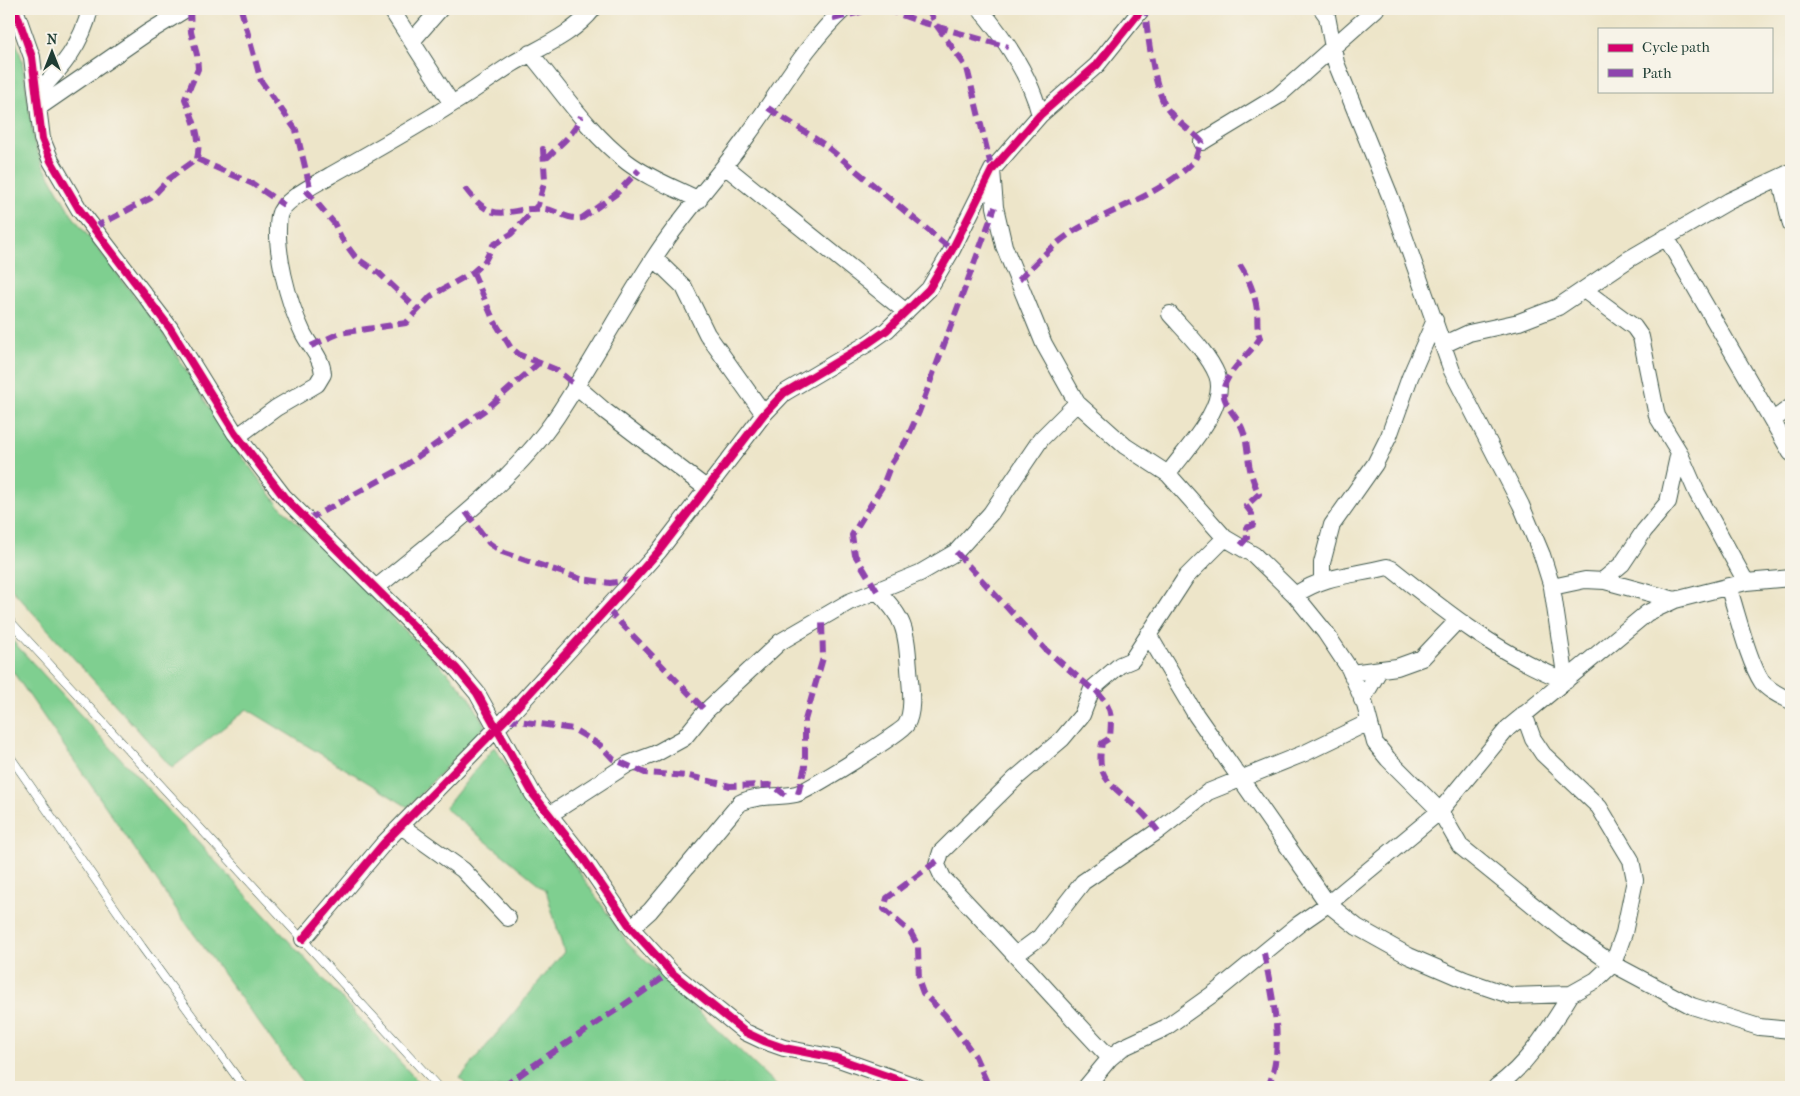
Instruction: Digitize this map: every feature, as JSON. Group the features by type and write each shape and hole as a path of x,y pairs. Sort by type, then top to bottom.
{"street":[{"path":"14,9 32,58 45,146 79,209 170,328 238,436 284,497 456,668 477,693 533,794 616,904 631,928 671,972 745,1032 784,1048 836,1058 918,1087"},
{"path":"38,101 74,49 86,26 90,9"},
{"path":"38,101 186,9"},
{"path":"391,9 413,40 452,104"},
{"path":"413,40 440,9"},
{"path":"238,436 276,408 316,384 323,374 320,361 295,316 288,294 280,248 280,212 284,205 310,187 452,104 578,24 592,9"},
{"path":"376,588 466,512 526,454 556,417 610,333 654,258 726,167 800,61 832,19 844,9"},
{"path":"980,9 1018,61 1036,100 1040,115"},
{"path":"303,939 401,826 497,727 641,572 764,414 784,393 867,344 887,330 929,288 952,250 992,170 1040,115 1097,65 1142,9"},
{"path":"1322,9 1327,16 1338,70 1390,196 1452,371 1521,505 1552,588 1566,682"},
{"path":"1202,142 1278,96 1376,9"},
{"path":"530,53 599,138 626,162 698,200"},
{"path":"726,167 906,312"},
{"path":"992,170 995,207 1004,246 1044,344 1077,403 1125,446 1168,474 1226,538 1254,554 1295,595 1325,632 1351,673 1362,700 1375,742 1388,759 1440,811 1460,846 1565,931 1613,964 1692,1006 1759,1027 1791,1030"},
{"path":"1443,344 1469,333 1538,315 1558,307 1629,259 1666,237 1729,201 1786,174 1791,225"},
{"path":"1666,237 1791,453"},
{"path":"654,258 684,287 691,297 707,334 764,414"},
{"path":"1584,290 1634,326 1641,337 1657,416 1679,452 1697,493 1746,582"},
{"path":"1168,474 1212,414 1219,396 1217,375 1205,356 1170,314"},
{"path":"1322,580 1322,563 1332,525 1375,464 1389,436 1410,378 1435,320"},
{"path":"575,385 605,411 706,488"},
{"path":"549,815 628,764 655,754 684,738 706,711 780,642 849,602 920,573 956,552 991,513 1041,439 1077,403"},
{"path":"1773,420 1791,407"},
{"path":"1602,581 1622,564 1644,531 1668,502 1679,452"},
{"path":"1110,1058 1052,997 1017,954 943,878 938,870 937,861 947,845 1016,778 1062,739 1082,715 1092,689 1120,665 1132,660 1186,577 1226,538"},
{"path":"1295,595 1322,580 1387,568 1392,569 1457,621 1503,651 1566,682"},
{"path":"1086,1087 1110,1058 1133,1041 1165,1028 1217,991 1299,924 1328,904 1440,811 1502,734 1647,613 1675,600 1728,586 1746,582 1791,578"},
{"path":"1552,588 1585,580 1602,581 1649,591 1675,600"},
{"path":"1728,586 1747,646 1762,682 1772,691 1791,701"},
{"path":"631,928 650,911 740,803 757,798 798,794 892,737 906,724 911,708 904,630 900,615 877,590"},
{"path":"1351,673 1397,666 1422,658 1457,621"},
{"path":"1148,634 1196,715 1242,778 1328,904 1357,927 1409,956 1465,980 1512,996 1571,994 1596,980 1613,964 1624,932 1634,880 1630,860 1599,807 1543,754 1534,740 1524,714"},
{"path":"1362,700 1380,668"},
{"path":"1017,954 1040,937 1083,882 1158,832 1208,792 1305,753 1369,722"},
{"path":"401,826 463,870 508,918"},
{"path":"1496,1087 1522,1066 1542,1040 1571,994"}],"lane":[{"path":"9,620 438,1087"},
{"path":"9,755 142,948 244,1087"}],"green space":[{"path":"9,19 22,60 34,142 43,165 71,214 163,333 228,438 277,503 449,674 470,698 485,726 408,807 247,709 172,768 9,586"},
{"path":"9,637 423,1087 306,1087 183,919 9,666"},
{"path":"494,747 629,945 778,1087 468,1087 460,1078 564,952 546,890 445,808"}],"marked path":[{"path":"190,9 191,32 197,55 198,69 185,99 198,136 197,159"},
{"path":"241,9 261,81 296,130 310,187"},
{"path":"833,19 872,9"},
{"path":"885,9 921,22 1008,47"},
{"path":"928,9 937,26 967,68 992,170"},
{"path":"1019,280 1059,241 1077,229 1157,189 1183,171 1196,157 1202,142 1173,116 1162,98 1152,59 1145,9"},
{"path":"768,108 825,145 952,250"},
{"path":"311,346 340,333 406,323 431,296 473,272 485,261 493,245 511,234 538,205 545,180 543,149 548,157 571,133 581,116"},
{"path":"93,228 151,198 169,179 197,159 253,184 284,205"},
{"path":"465,188 476,201 494,212 545,209 571,218 582,218 616,194 639,170"},
{"path":"306,190 334,223 342,239 356,258 379,273 419,311"},
{"path":"877,591 855,555 852,535 883,485 891,464 906,441 919,412 995,207"},
{"path":"1240,265 1249,281 1255,298 1260,338 1235,367 1227,380 1223,393 1226,403 1244,433 1249,464 1259,494 1246,506 1252,514 1253,525 1246,528 1247,538 1240,546"},
{"path":"473,272 493,319 511,348 520,355 557,370 575,385"},
{"path":"307,520 397,471 485,410 541,361"},
{"path":"466,512 489,543 502,552 581,579 610,583 632,580"},
{"path":"956,552 1046,650 1092,689 1095,689 1108,706 1111,716 1110,738 1102,743 1101,753 1104,774 1107,780 1158,831"},
{"path":"607,609 706,711"},
{"path":"798,794 805,766 805,720 823,658 822,620"},
{"path":"506,719 573,729 600,745 613,759 645,773 689,776 730,786 768,785 774,786 785,795"},
{"path":"937,861 887,898 884,909 911,933 918,946 919,982 923,993 945,1015 975,1056 989,1087"},
{"path":"1264,953 1274,1004 1277,1038 1276,1055 1268,1087"},
{"path":"503,1087 671,972"}],"cycle path":[{"path":"15,9 32,57 42,139 51,161 79,209 170,328 235,433 284,497 456,668 477,693 533,794 581,855 631,928 671,972 745,1032 784,1048 836,1058 918,1087"},
{"path":"303,939 384,843 506,719 659,551 764,414 784,393 867,344 887,330 929,289 952,250 992,170 1040,115 1097,65 1142,9"}]}
